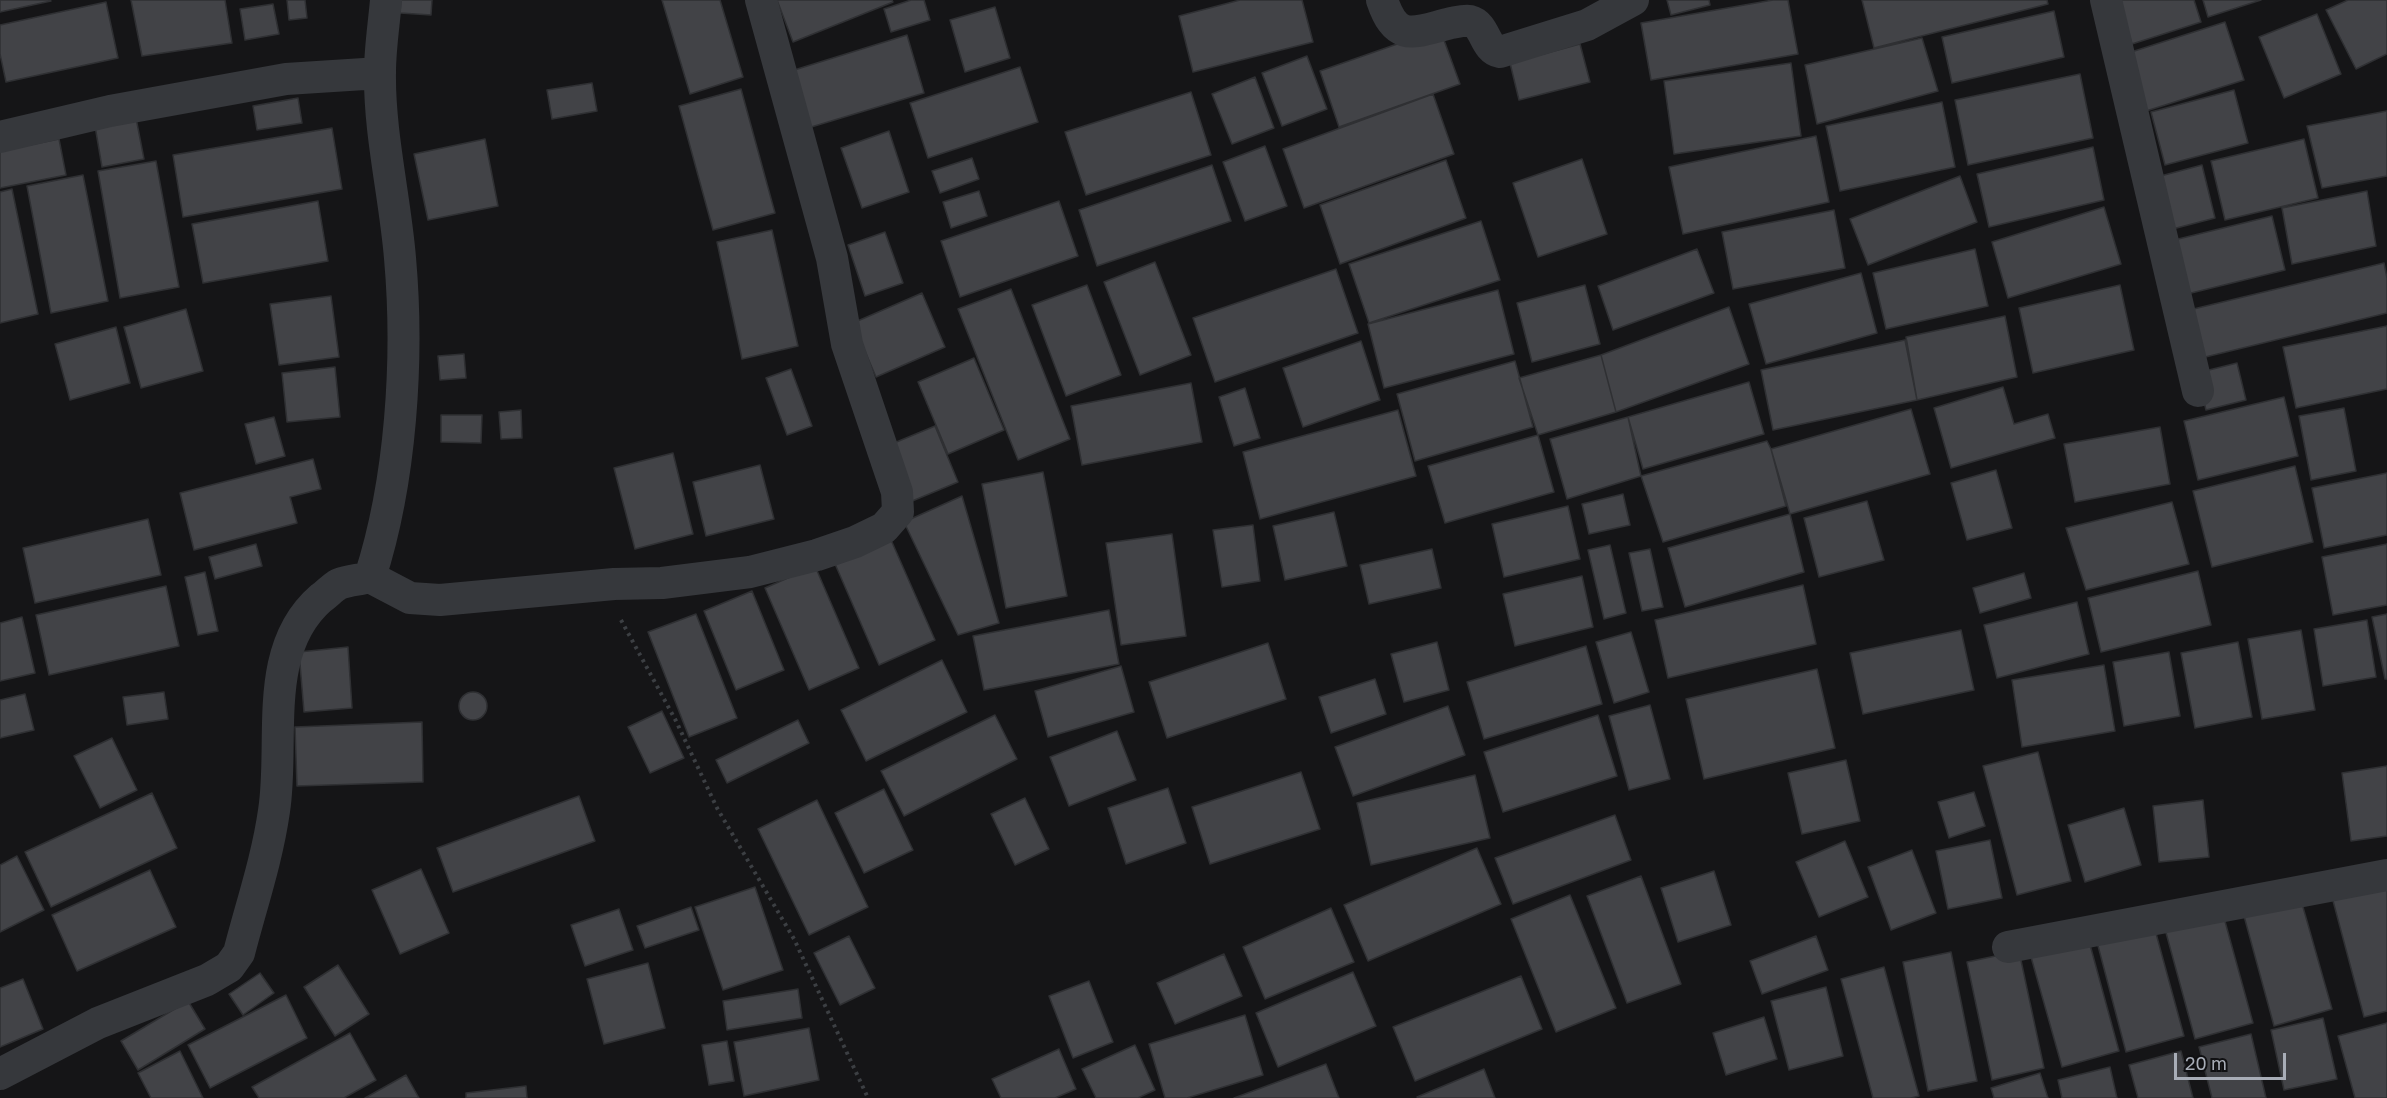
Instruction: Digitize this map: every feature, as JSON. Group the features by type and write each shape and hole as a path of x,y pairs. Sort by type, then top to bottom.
{"street":[{"path":"370,577 381,545 393,474 399,422 402,344 400,258 386,153 380,73 386,0"},
{"path":"0,1074 98,1023 207,980 229,967 239,953 267,853 276,799 278,723 283,673 295,629 314,605 338,585 370,577 411,598 440,600 614,584 662,583 761,569 855,542 884,528 898,512 897,492 848,344 832,258 761,0"},
{"path":"1382,0 1394,26 1402,30 1411,32 1461,21 1471,21 1482,30 1491,48 1500,52 1587,25 1633,0"},
{"path":"2106,0 2198,391"},
{"path":"0,137 110,111 286,80 380,73"},
{"path":"2008,947 2387,875"}],"path":[{"path":"614,584 622,624 676,721 717,808 794,939 867,1098"}],"building":[{"path":"0,0 50,0 51,1 0,12"},
{"path":"131,0 225,0 232,43 142,56"},
{"path":"287,0 305,0 307,18 289,20"},
{"path":"401,0 432,0 431,15 400,13"},
{"path":"662,0 720,0 743,77 690,94"},
{"path":"777,0 892,0 893,2 793,42"},
{"path":"911,0 924,0 930,20 891,32 884,9"},
{"path":"1240,0 1302,0 1313,42 1193,72 1179,16"},
{"path":"1667,0 1709,0 1710,5 1671,15"},
{"path":"1773,0 1788,0 1798,54 1651,80 1641,23"},
{"path":"1862,0 2047,0 2048,4 1874,48"},
{"path":"2118,0 2194,0 2201,22 2132,44"},
{"path":"2203,0 2261,0 2208,17"},
{"path":"2348,0 2387,0 2387,54 2356,69 2326,10"},
{"path":"106,2 118,58 6,82 0,54 0,25"},
{"path":"273,4 279,34 245,40 240,9"},
{"path":"995,7 1010,58 965,72 950,20"},
{"path":"2054,11 2064,57 1952,83 1942,37"},
{"path":"2317,14 2341,74 2284,98 2259,37"},
{"path":"2225,22 2244,80 2143,112 2125,54"},
{"path":"1440,29 1460,84 1339,127 1320,71"},
{"path":"907,35 924,93 808,128 791,71"},
{"path":"1922,38 1938,91 1817,124 1805,65"},
{"path":"1580,44 1590,82 1519,100 1510,63"},
{"path":"1307,56 1327,109 1282,126 1262,73"},
{"path":"1791,63 1801,136 1674,154 1664,81"},
{"path":"1020,67 1038,122 928,158 910,103"},
{"path":"2080,74 2093,138 1968,165 1955,100"},
{"path":"1255,77 1274,128 1232,144 1212,94"},
{"path":"592,83 597,111 552,119 547,90"},
{"path":"741,89 775,213 713,230 679,106"},
{"path":"2234,90 2248,143 2165,165 2151,112"},
{"path":"1191,92 1211,155 1086,195 1065,132"},
{"path":"1433,94 1454,154 1304,208 1283,149"},
{"path":"298,98 302,123 257,130 253,106"},
{"path":"1942,102 1955,167 1840,191 1826,126"},
{"path":"2387,111 2387,176 2322,188 2307,126"},
{"path":"136,118 144,159 102,167 95,126"},
{"path":"332,128 342,189 183,217 173,155"},
{"path":"889,131 909,192 862,208 841,148"},
{"path":"1816,136 1829,202 1683,234 1669,167"},
{"path":"59,139 66,175 0,188 0,151"},
{"path":"485,139 498,206 428,220 414,154"},
{"path":"2304,139 2318,198 2225,220 2211,161"},
{"path":"1265,146 1287,206 1245,221 1223,162"},
{"path":"2093,147 2104,200 1989,227 1977,174"},
{"path":"972,158 979,179 940,193 932,171"},
{"path":"1582,159 1607,234 1538,257 1513,183"},
{"path":"1446,160 1466,218 1340,264 1320,205"},
{"path":"156,161 179,287 120,298 98,171"},
{"path":"1212,165 1231,221 1097,266 1079,210"},
{"path":"2202,165 2215,218 2165,231 2153,178"},
{"path":"83,175 108,301 51,313 27,186"},
{"path":"1960,176 1977,222 1868,265 1850,219"},
{"path":"12,189 38,314 0,323 0,192"},
{"path":"979,191 987,216 951,228 943,202"},
{"path":"2367,191 2376,246 2292,264 2282,208"},
{"path":"318,201 328,261 203,283 192,224"},
{"path":"1059,201 1078,256 960,297 941,241"},
{"path":"2104,207 2121,264 2008,298 1992,242"},
{"path":"1834,210 1845,268 1733,289 1722,232"},
{"path":"2272,216 2285,270 2179,296 2166,242"},
{"path":"1481,221 1500,280 1369,323 1349,264"},
{"path":"772,230 798,346 742,359 717,242"},
{"path":"885,232 903,283 865,296 848,245"},
{"path":"1697,249 1714,293 1613,330 1598,286"},
{"path":"1975,249 1988,306 1886,329 1873,273"},
{"path":"1155,262 1191,355 1140,375 1104,282"},
{"path":"2384,263 2387,278 2387,313 2193,360 2181,312"},
{"path":"1336,269 1358,333 1215,382 1193,318"},
{"path":"1861,273 1877,333 1766,364 1749,304"},
{"path":"1087,285 1121,375 1066,396 1032,305"},
{"path":"1585,285 1600,344 1532,362 1517,303"},
{"path":"2120,285 2134,350 2033,373 2019,308"},
{"path":"1011,289 1070,439 1018,460 958,309"},
{"path":"1498,290 1514,354 1384,388 1368,324"},
{"path":"922,293 945,347 876,377 853,323"},
{"path":"331,296 339,357 279,365 270,304"},
{"path":"1729,307 1749,364 1616,412 1601,355"},
{"path":"186,309 203,371 141,388 124,327"},
{"path":"2005,316 2017,377 1917,400 1906,337"},
{"path":"2387,326 2387,389 2296,408 2283,347"},
{"path":"116,327 130,383 70,400 55,344"},
{"path":"1905,340 1917,400 1773,430 1761,370"},
{"path":"1361,341 1380,400 1303,427 1283,368"},
{"path":"464,354 466,378 440,380 438,356"},
{"path":"1601,355 1616,412 1538,435 1519,378"},
{"path":"974,358 1004,430 948,454 918,382"},
{"path":"1515,361 1533,427 1415,461 1397,394"},
{"path":"2237,363 2246,400 2206,410 2197,373"},
{"path":"335,367 340,417 287,422 282,373"},
{"path":"791,369 812,426 787,435 766,378"},
{"path":"1749,382 1764,434 1643,469 1628,417"},
{"path":"1191,383 1202,442 1082,465 1071,406"},
{"path":"2003,387 2014,424 2048,414 2055,438 1951,468 1934,408"},
{"path":"1245,388 1260,438 1234,446 1219,397"},
{"path":"2284,397 2298,456 2198,480 2184,421"},
{"path":"2344,408 2356,471 2311,480 2299,416"},
{"path":"1911,409 1930,474 1790,514 1771,449"},
{"path":"521,410 522,438 501,439 499,412"},
{"path":"1398,410 1416,476 1260,519 1243,452"},
{"path":"441,415 482,415 481,443 441,442"},
{"path":"274,417 285,456 256,464 245,424"},
{"path":"1628,417 1641,476 1567,499 1550,439"},
{"path":"935,426 958,482 905,504 882,448"},
{"path":"2160,427 2170,484 2075,502 2064,444"},
{"path":"1538,435 1554,492 1445,523 1428,466"},
{"path":"1767,441 1786,506 1663,542 1641,476"},
{"path":"673,453 693,534 635,549 614,468"},
{"path":"313,459 321,489 290,497 297,523 194,550 180,493"},
{"path":"760,465 774,519 706,536 693,482"},
{"path":"2295,466 2313,542 2212,567 2193,491"},
{"path":"1996,470 2012,528 1967,540 1951,483"},
{"path":"1043,472 1067,596 1006,608 982,484"},
{"path":"2387,473 2387,535 2324,548 2312,488"},
{"path":"1623,494 1630,525 1589,534 1582,504"},
{"path":"962,496 999,623 958,635 904,522"},
{"path":"1867,501 1884,560 1819,577 1804,518"},
{"path":"2172,502 2189,564 2086,590 2066,528"},
{"path":"1568,506 1580,559 1504,577 1492,524"},
{"path":"1334,512 1347,566 1285,580 1273,526"},
{"path":"1790,514 1804,572 1685,607 1668,548"},
{"path":"148,519 161,575 35,603 23,548"},
{"path":"1253,525 1260,581 1222,587 1213,530"},
{"path":"888,533 935,640 879,665 832,557"},
{"path":"1172,534 1186,636 1121,645 1106,543"},
{"path":"256,544 262,566 215,579 209,557"},
{"path":"2387,544 2387,605 2333,615 2322,557"},
{"path":"1610,545 1626,613 1604,619 1588,550"},
{"path":"1432,549 1441,588 1369,604 1360,565"},
{"path":"1650,549 1663,607 1642,611 1629,553"},
{"path":"815,566 859,668 809,690 765,588"},
{"path":"2198,571 2211,625 2101,652 2088,598"},
{"path":"205,572 218,631 198,635 185,577"},
{"path":"2024,573 2031,598 1980,613 1973,588"},
{"path":"1582,576 1593,627 1515,646 1503,594"},
{"path":"1803,585 1816,644 1668,678 1655,620"},
{"path":"166,586 179,646 49,675 36,615"},
{"path":"752,591 784,670 736,690 704,611"},
{"path":"2077,602 2089,654 1997,678 1984,625"},
{"path":"1109,610 1119,664 984,690 973,636"},
{"path":"696,614 737,718 689,737 648,632"},
{"path":"2387,614 2387,679 2385,679 2372,617"},
{"path":"22,617 35,673 0,681 0,623"},
{"path":"2367,620 2376,677 2323,686 2314,629"},
{"path":"1961,630 1974,690 1863,714 1850,653"},
{"path":"2301,630 2315,710 2262,719 2248,639"},
{"path":"1631,632 1649,692 1614,703 1596,642"},
{"path":"1437,642 1449,690 1404,702 1391,654"},
{"path":"2238,642 2252,717 2195,728 2181,653"},
{"path":"1268,643 1286,699 1167,738 1149,682"},
{"path":"1586,646 1602,704 1484,739 1467,682"},
{"path":"348,647 352,708 304,712 299,652"},
{"path":"2169,652 2180,716 2124,726 2113,662"},
{"path":"942,660 967,712 866,761 841,710"},
{"path":"2104,665 2115,731 2022,747 2012,680"},
{"path":"1121,666 1134,712 1048,737 1035,691"},
{"path":"1817,669 1835,748 1704,779 1686,699"},
{"path":"1375,679 1386,714 1331,733 1319,697"},
{"path":"164,692 168,719 127,725 123,697"},
{"path":"473,692 483,696 487,706 483,716 473,720 463,716 459,706 463,696"},
{"path":"25,694 34,730 0,738 0,700"},
{"path":"1650,705 1670,779 1629,790 1609,716"},
{"path":"1448,706 1465,755 1353,796 1335,747"},
{"path":"662,711 684,758 650,773 628,727"},
{"path":"995,715 1017,759 904,816 881,771"},
{"path":"1598,715 1617,776 1503,812 1484,752"},
{"path":"798,720 809,743 727,783 716,760"},
{"path":"422,722 423,782 297,786 295,727"},
{"path":"1117,731 1136,780 1069,806 1050,757"},
{"path":"112,738 137,790 100,808 74,756"},
{"path":"2038,752 2071,881 2017,895 1983,766"},
{"path":"1846,760 1860,821 1802,834 1788,773"},
{"path":"2387,766 2387,836 2351,841 2342,773"},
{"path":"1301,772 1320,829 1210,864 1192,807"},
{"path":"1475,775 1490,838 1371,865 1357,803"},
{"path":"1168,788 1186,843 1126,864 1108,808"},
{"path":"884,789 913,850 864,873 835,813"},
{"path":"1974,792 1985,826 1949,838 1938,802"},
{"path":"152,793 177,848 51,907 25,852"},
{"path":"579,796 595,841 453,892 437,848"},
{"path":"1025,798 1049,849 1015,865 991,814"},
{"path":"817,800 868,907 809,935 758,829"},
{"path":"2203,800 2209,857 2159,862 2153,806"},
{"path":"2124,808 2141,865 2085,882 2068,825"},
{"path":"1615,815 1631,860 1513,904 1495,858"},
{"path":"1990,840 2002,898 1948,909 1936,851"},
{"path":"1845,841 1868,897 1819,917 1796,862"},
{"path":"1477,848 1501,904 1368,961 1344,905"},
{"path":"1912,850 1936,913 1891,930 1868,867"},
{"path":"17,856 44,910 0,932 0,865"},
{"path":"421,869 449,933 400,954 372,890"},
{"path":"150,870 176,927 77,971 52,915"},
{"path":"1714,871 1731,925 1678,942 1661,888"},
{"path":"1641,876 1681,984 1627,1003 1587,896"},
{"path":"2387,881 2387,1011 2364,1017 2332,897"},
{"path":"755,887 783,970 723,990 695,907"},
{"path":"1570,895 1616,1008 1556,1032 1511,919"},
{"path":"2301,900 2332,1009 2274,1026 2244,916"},
{"path":"691,907 699,930 645,948 637,926"},
{"path":"1331,908 1354,962 1265,999 1243,947"},
{"path":"619,909 633,950 585,966 571,925"},
{"path":"2223,914 2253,1023 2195,1039 2165,929"},
{"path":"2154,926 2184,1036 2126,1052 2097,942"},
{"path":"849,936 875,988 840,1005 814,953"},
{"path":"1816,936 1828,970 1762,994 1750,961"},
{"path":"2089,941 2119,1051 2062,1067 2031,957"},
{"path":"2019,951 2044,1068 1992,1080 1967,962"},
{"path":"1951,952 1977,1081 1928,1091 1903,962"},
{"path":"1224,954 1242,996 1175,1024 1157,983"},
{"path":"648,963 665,1028 604,1044 587,979"},
{"path":"338,965 369,1014 335,1036 304,987"},
{"path":"1884,967 1919,1096 1911,1098 1873,1098 1841,979"},
{"path":"1353,972 1376,1026 1278,1067 1256,1013"},
{"path":"260,973 274,993 243,1015 229,994"},
{"path":"1521,976 1542,1029 1415,1081 1393,1027"},
{"path":"23,979 43,1029 0,1047 0,988"},
{"path":"1089,981 1113,1042 1073,1058 1049,996"},
{"path":"1826,987 1843,1056 1789,1070 1771,1001"},
{"path":"798,989 802,1018 727,1030 723,1001"},
{"path":"286,995 307,1038 210,1088 188,1045"},
{"path":"188,1001 205,1029 138,1070 121,1041"},
{"path":"1245,1015 1263,1075 1187,1098 1165,1098 1149,1044"},
{"path":"1764,1017 1777,1059 1726,1075 1713,1033"},
{"path":"2323,1018 2337,1079 2284,1090 2271,1030"},
{"path":"2387,1023 2387,1098 2355,1098 2338,1036"},
{"path":"809,1028 819,1080 744,1096 734,1042"},
{"path":"350,1033 376,1080 344,1098 259,1098 252,1087"},
{"path":"2251,1034 2266,1098 2212,1098 2199,1047"},
{"path":"727,1041 734,1081 709,1085 702,1045"},
{"path":"1135,1045 1155,1090 1138,1098 1096,1098 1082,1069"},
{"path":"1059,1049 1076,1089 1055,1098 1001,1098 992,1079"},
{"path":"180,1051 203,1098 151,1098 138,1073"},
{"path":"2181,1051 2193,1098 2138,1098 2129,1065"},
{"path":"1326,1064 1339,1098 1234,1098"},
{"path":"2110,1067 2117,1098 2062,1098 2058,1080"},
{"path":"1484,1069 1495,1098 1417,1097"},
{"path":"2040,1073 2048,1098 1994,1098 1991,1088"},
{"path":"406,1075 419,1098 365,1098"},
{"path":"526,1086 527,1098 466,1098 466,1093"}]}
